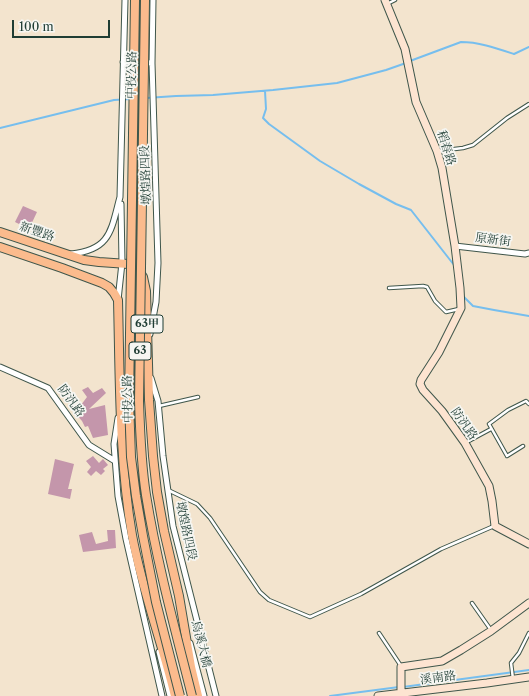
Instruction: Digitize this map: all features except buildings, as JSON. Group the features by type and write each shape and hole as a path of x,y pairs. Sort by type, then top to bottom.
{"main road":[{"name":"中投公路","path":"135,0 129,401 131,457 143,536 156,602 180,696"},
{"name":"中投公路","path":"145,0 139,401 142,456 146,494 167,599 192,696"},
{"name":"新豐路","path":"0,232 66,255"},
{"path":"0,247 102,283 114,293 118,300"},
{"name":"63甲","path":"66,255 91,262 128,264 139,271 143,277 146,291 149,400 153,456 157,492 178,596"},
{"name":"63甲","path":"118,300 120,401 126,496 132,537 148,604"},
{"path":"178,596 198,696"},
{"path":"148,604 168,667 175,696"}],"street":[{"name":"墩煌路四段","path":"66,255 89,251 102,243 112,228 120,197 125,0"},
{"name":"墩煌路四段","path":"147,349 156,302 158,263 152,63 153,0"},
{"name":"稻春路","path":"385,2 404,49 416,102 437,151 442,168 455,246 461,308"},
{"path":"123,62 152,63"},
{"path":"118,300 122,263 120,197"},
{"name":"原新街","path":"455,246 524,254 529,253"},
{"name":"防汎路","path":"461,308 439,352 420,384 423,390 442,412 465,443 488,486 492,501 495,526"},
{"name":"防汎路","path":"0,367 48,388 89,445 115,461"},
{"name":"墩煌路四段","path":"148,369 159,406 163,456 173,526 216,696"},
{"path":"120,401 114,444 118,496 126,539 162,696"},
{"path":"495,526 529,544"},
{"name":"烏溪大橋","path":"178,596 204,696"},
{"path":"401,693 401,668 442,661 491,631 529,603"},
{"path":"148,604 170,696"},
{"name":"溪南路","path":"378,696 529,677"}],"lane":[{"path":"385,2 395,0"},
{"path":"437,151 463,148 472,145 507,118 529,104"},
{"path":"389,288 423,286 426,287 435,301 446,312 461,308"},
{"path":"159,406 198,397"},
{"path":"522,446 507,456 489,424 508,410 526,401 529,404"},
{"path":"465,443 491,429"},
{"path":"168,490 197,504 210,518 260,592 269,600 310,617 361,594 441,549 495,526"},
{"path":"472,603 491,631"},
{"path":"379,633 401,668"},
{"path":"513,679 511,663 519,653 529,633"}],"waterway":[{"path":"410,61 461,42 481,44 514,54 529,47"},
{"path":"146,98 213,95 337,83 406,63"},
{"path":"265,91 266,109 263,118 269,124 320,161 396,204 411,210 454,265"},
{"path":"0,128 114,100 131,99"},
{"path":"463,296 473,306 529,316"},
{"path":"403,687 529,670"},
{"path":"330,696 399,687"}]}
